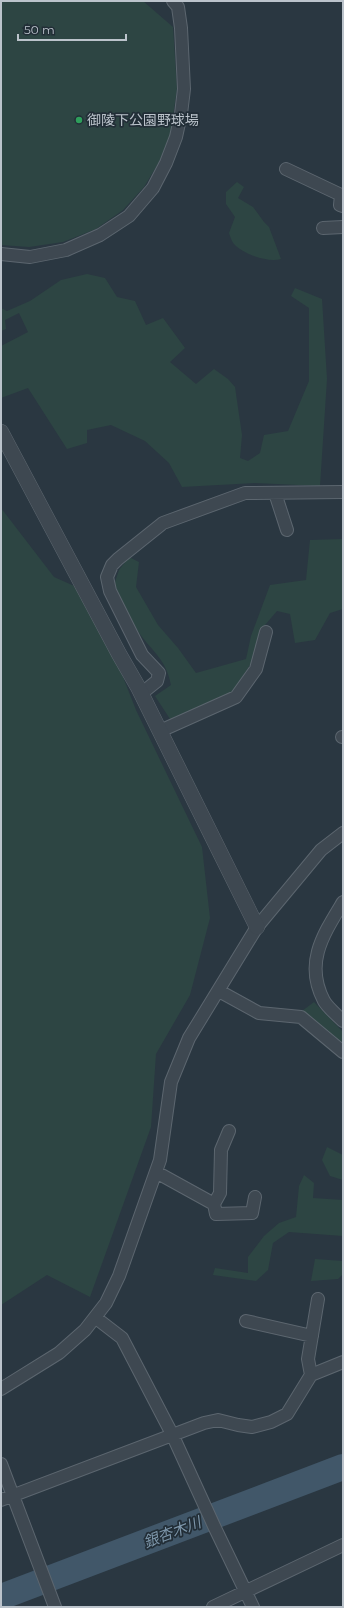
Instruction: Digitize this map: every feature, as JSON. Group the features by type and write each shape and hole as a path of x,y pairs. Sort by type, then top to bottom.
{"street":[{"path":"1,254 30,257 66,250 100,235 129,216 153,188 166,163 176,137 184,89 181,28 178,7 173,1"},
{"path":"286,169 341,195 340,204 343,206"},
{"path":"323,228 343,227"},
{"path":"1,432 119,654 142,693 257,927"},
{"path":"142,693 157,681 159,673 142,655 110,591 107,577 112,566 118,559 163,523 245,493 343,492"},
{"path":"275,493 287,530"},
{"path":"160,731 236,697 256,668 266,632"},
{"path":"1,1389 59,1353 85,1330 106,1304 119,1276 160,1160 171,1082 189,1038 257,927 321,850 343,833"},
{"path":"343,902 324,934 315,964 316,979 324,1002 343,1021"},
{"path":"219,991 259,1013 301,1017 343,1052"},
{"path":"229,1131 221,1150 220,1193 214,1204 216,1214 252,1213 255,1197"},
{"path":"156,1172 214,1204"},
{"path":"311,1375 308,1359 318,1299"},
{"path":"96,1318 122,1338 172,1434 253,1607"},
{"path":"246,1321 312,1336"},
{"path":"7,1498 204,1423 218,1420 252,1427 271,1422 287,1414 311,1375 343,1362"},
{"path":"1,1464 7,1498 41,1572 55,1607"},
{"path":"213,1607 343,1547"}],"green space":[{"name":"御陵下公園野球場","path":"1,1 143,1 173,27 177,89 170,136 159,162 144,187 123,210 96,229 63,242 29,247 1,245"},
{"path":"237,182 244,187 238,198 253,207 269,227 281,259 269,260 256,257 243,251 234,244 229,233 235,217 226,204 226,192"},
{"path":"87,274 105,278 117,297 135,301 146,325 163,318 185,348 170,362 196,384 214,369 228,379 235,387 242,435 240,458 248,461 260,453 264,435 288,431 309,381 309,308 291,296 295,288 322,299 327,379 320,486 255,483 182,487 169,463 145,441 111,425 87,430 87,443 67,449 28,388 1,398 1,346 28,332 19,313 5,320 6,329 1,331 1,308 7,311 30,301 61,280"},
{"path":"1,508 54,577 90,593 136,710 202,847 210,918 190,995 156,1054 151,1127 90,1297 47,1275 1,1305"},
{"path":"343,539 343,609 330,613 315,640 295,643 290,614 277,611 265,625 252,662 232,692 170,719 155,696 171,685 166,668 137,630 114,585 119,570 129,557 139,562 136,587 158,625 178,648 196,673 246,659 251,636 270,585 306,580 310,540"},
{"path":"314,1002 343,1032 343,1045 302,1011"},
{"path":"327,1147 343,1155 343,1180 330,1176 322,1160"},
{"path":"304,1175 314,1183 313,1198 343,1200 343,1236 289,1232 273,1243 268,1270 256,1281 213,1275 215,1268 248,1273 248,1257 264,1236 279,1223 296,1217 299,1186"},
{"path":"315,1259 343,1261 343,1274 338,1279 311,1281"}],"waterway":[{"name":"銀杏木川","path":"1,1597 343,1467"}],"place":[{"name":"御陵下公園野球場","path":"79,120"}]}
